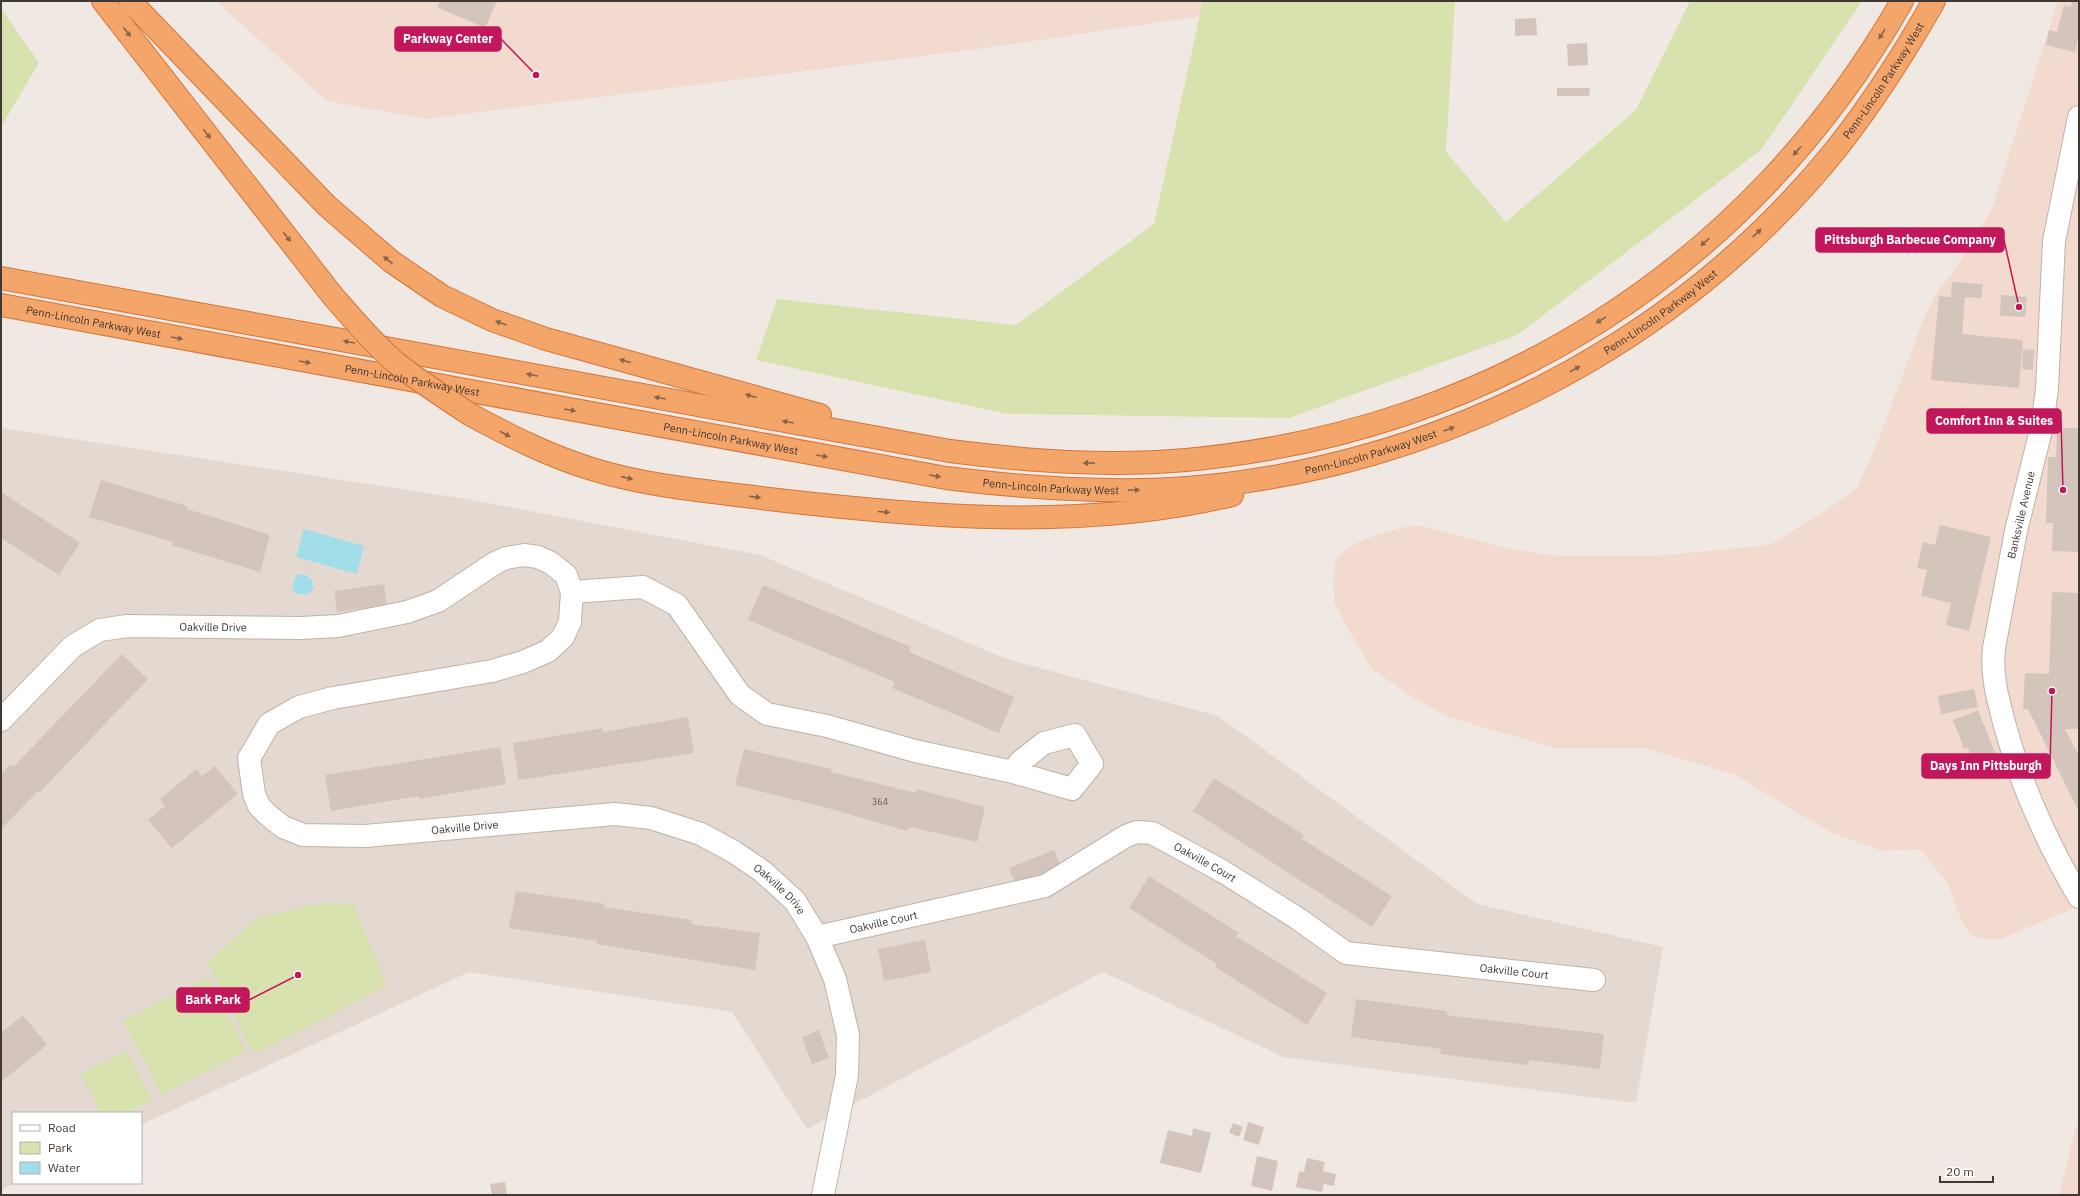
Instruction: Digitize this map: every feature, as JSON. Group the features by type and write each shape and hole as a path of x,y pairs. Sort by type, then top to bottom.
{"highway":[{"path":"103,1 332,295 362,329 395,361 432,389 471,415 513,438 554,456 593,469 631,479 670,486 857,509 957,516 1062,516 1159,509 1244,492 1372,455"},
{"path":"130,1 327,206 392,262 442,296 492,320 546,339 950,451"},
{"path":"1,278 950,451 997,457 1090,463 1176,460 1238,454 1323,438 1396,418 1444,401 1521,366 1570,340 1646,290 1682,263 1752,200 1814,131 1868,56 1902,1"},
{"name":"Penn-Lincoln Parkway West","path":"1,305 889,468 994,484 1089,491 1186,488 1283,476 1372,455 1454,428 1541,388 1625,338 1699,285 1772,219 1836,149 1892,72 1934,1"}],"street":[{"name":"Banksville Avenue","path":"2079,118 2054,241 2047,389 2042,426 2016,531 1992,663 1995,691 2023,786 2048,843 2079,897"},
{"name":"Oakville Drive","path":"1,720 73,646 100,630 127,626 301,628 338,626 407,612 438,601 495,563 506,558 524,555 538,557 551,563 566,575 572,592 570,622 563,637 548,651 531,660 492,671 316,701 299,706 269,724 250,758 251,781 259,806 283,827 303,836 365,836 615,814 651,818 701,834 762,871 795,901 817,938 835,979 848,1034 847,1075 823,1195"},
{"path":"572,592 643,587 677,605 740,695 767,714 827,726 915,751 1013,772"},
{"name":"Oakville Court","path":"817,938 1045,886 1126,836 1137,832 1152,833 1222,871 1297,918 1346,953 1594,980"}],"shaded area":[{"path":"216,1 1250,1 1250,9 978,49 426,119 327,101"},
{"path":"2058,1 2079,1 2079,906 2001,939 1986,939 1972,936 1962,923 1948,884 1920,849 1882,851 1830,832 1733,774 1644,748 1555,748 1448,717 1416,699 1373,670 1348,629 1334,602 1333,577 1336,560 1342,552 1357,543 1379,534 1408,526 1422,526 1510,549 1561,556 1656,556 1770,545 1827,510 1857,488 1878,441 1924,318 1937,292 1953,272 1991,211"},
{"path":"1,428 467,499 760,555 1007,659 1218,716 1477,904 1663,947 1636,1103 1283,1057 1103,972 807,1129 732,1012 469,972 142,1125 142,1112 12,1112 12,1184 14,1184 1,1190"},
{"path":"2079,1115 2079,1195 2059,1195"}],"green space":[{"path":"1203,1 1455,1 1446,152 1506,222 1636,110 1690,1 1862,1 1761,150 1517,335 1289,418 1008,414 756,360 777,299 1016,325 1154,224"},
{"path":"1,8 39,63 1,127"},
{"path":"326,902 354,905 387,986 254,1054 207,963 257,918"},
{"path":"208,977 246,1051 162,1095 123,1021"},
{"path":"126,1051 152,1101 130,1112 100,1112 81,1074"}],"water":[{"path":"304,529 364,546 357,574 296,557"},
{"path":"299,574 306,575 312,580 313,590 308,594 297,594 292,588 295,578"}],"building":[{"path":"440,1 497,1 485,28 437,7"},
{"path":"2072,1 2079,1 2079,35 2075,52 2046,45 2049,30 2057,32 2064,5 2071,7"},
{"path":"1536,18 1537,35 1515,36 1515,19"},
{"path":"1587,43 1588,65 1568,66 1567,44"},
{"path":"1557,88 1590,88 1589,96 1557,96"},
{"path":"1952,282 1983,284 1981,298 1965,297 1962,334 2023,340 2019,388 1931,380 1939,296 1951,297"},
{"path":"2001,295 2027,297 2025,317 2000,316"},
{"path":"2023,349 2034,350 2033,370 2022,369"},
{"path":"2057,428 2079,428 2079,552 2052,551 2053,523 2046,523 2048,457 2056,457"},
{"path":"101,480 187,506 187,509 270,535 260,572 172,545 173,542 89,517"},
{"path":"1,492 80,543 59,575 1,538"},
{"path":"1940,525 1991,537 1969,631 1946,625 1951,603 1921,596 1927,570 1917,568 1923,542 1935,545"},
{"path":"384,584 387,605 337,612 334,591"},
{"path":"763,585 911,647 909,652 1014,697 999,733 892,688 895,682 748,620"},
{"path":"2052,592 2079,593 2079,729 2065,729 2079,756 2079,812 2028,709 2023,709 2025,673 2049,674"},
{"path":"122,654 148,679 40,792 38,791 1,829 1,774 10,765 13,767"},
{"path":"1974,689 1978,707 1941,714 1938,696"},
{"path":"1978,710 1996,755 1974,764 1968,748 1964,749 1953,720"},
{"path":"688,717 694,753 519,780 513,743 602,728 603,732"},
{"path":"500,747 506,784 419,799 418,796 331,811 325,775"},
{"path":"744,749 832,769 831,772 916,793 916,789 985,807 977,842 910,827 907,831 824,807 735,785"},
{"path":"215,766 238,794 172,848 148,820 165,806 160,799 196,769 202,776"},
{"path":"1214,778 1304,835 1302,839 1392,896 1372,927 1193,811"},
{"path":"1054,850 1062,869 1017,888 1009,868"},
{"path":"1149,876 1239,933 1236,936 1327,993 1307,1025 1215,967 1217,964 1129,908"},
{"path":"516,891 605,904 604,907 692,920 691,924 760,933 755,970 597,944 597,941 509,928"},
{"path":"925,940 931,972 884,981 878,949"},
{"path":"1356,999 1447,1011 1446,1015 1604,1034 1600,1069 1529,1060 1528,1065 1440,1054 1441,1049 1351,1037"},
{"path":"23,1015 47,1045 1,1082 1,1033"},
{"path":"819,1030 829,1058 812,1064 802,1037"},
{"path":"1248,1122 1264,1127 1259,1145 1243,1140"},
{"path":"1233,1123 1243,1127 1239,1137 1229,1133"},
{"path":"1193,1128 1211,1133 1201,1173 1160,1163 1168,1130 1192,1136"},
{"path":"1257,1156 1278,1161 1272,1191 1251,1186"},
{"path":"1307,1158 1325,1162 1323,1171 1336,1174 1334,1186 1324,1184 1322,1192 1296,1187 1299,1171 1304,1172"},
{"path":"505,1182 507,1195 492,1195 490,1184"}],"place":[{"name":"Parkway Center","path":"536,75"},
{"name":"Pittsburgh Barbecue Company","path":"2019,307"},
{"name":"Comfort Inn & Suites","path":"2063,490"},
{"name":"Days Inn Pittsburgh","path":"2052,691"},
{"name":"Bark Park","path":"298,975"}]}
